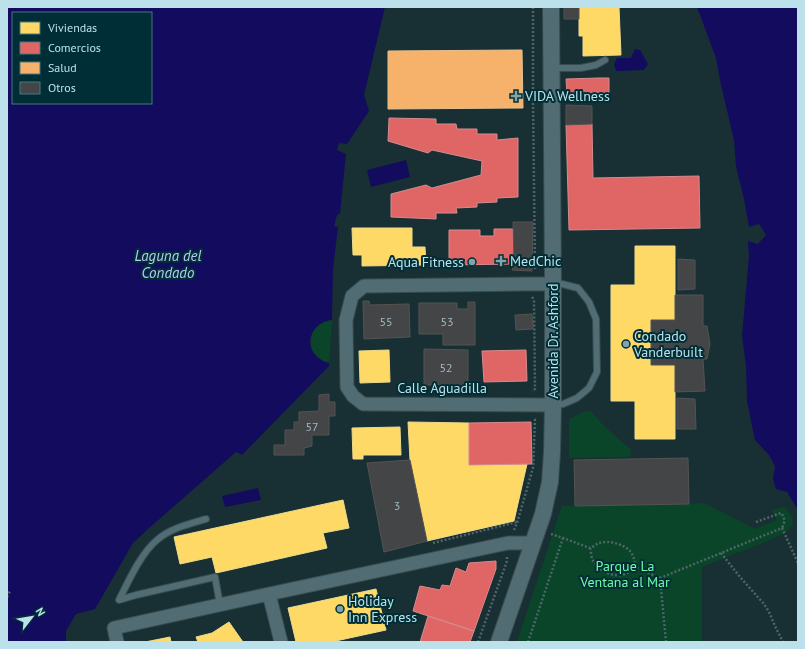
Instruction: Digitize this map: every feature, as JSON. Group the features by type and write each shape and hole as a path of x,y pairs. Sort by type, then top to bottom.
{"street":[{"name":"Avenida Dr. Ashford","path":"499,642 534,543 543,514 550,482 553,405 550,68 551,7"},
{"name":"Calle Aguadilla","path":"553,284 364,286 352,296 346,320 347,387 353,396 363,404 553,405"},
{"path":"118,642 114,628 508,543 534,543"},
{"path":"269,594 281,642"}],"lane":[{"path":"550,68 581,68 596,65 605,60"},
{"path":"553,284 562,284 578,288 589,302 596,319 597,372 589,388 577,398 563,404 553,405"},
{"path":"206,519 180,527 157,540 146,552 119,600 215,577 220,605"}],"path":[{"path":"531,273 535,269 532,100 533,7"},
{"path":"528,296 532,296 534,300 535,374 535,388 529,392"},
{"path":"513,532 533,468 535,420 532,417"},
{"path":"635,567 660,578 782,528 785,523 784,516 780,513 756,522"},
{"path":"782,528 798,563"},
{"path":"548,533 590,548 599,543 607,542 624,546 634,559 635,567"},
{"path":"528,642 563,538"},
{"path":"590,548 595,565 612,575 620,576 629,573 635,567"},
{"path":"721,553 764,604 783,642"},
{"path":"478,642 507,561 506,556"},
{"path":"660,578 666,642"},
{"path":"7,597 10,591"}],"green space":[{"path":"332,320 329,363 314,354 310,342 314,330 319,325"},
{"path":"586,411 592,412 603,425 631,450 630,457 569,458 569,419"},
{"name":"Parque La Ventana al Mar","path":"704,503 755,529 777,520 772,510 784,507 790,514 792,525 785,533 702,567 702,642 517,642 562,506"}],"water":[{"name":"Laguna del Condado","path":"7,7 385,7 364,95 369,111 347,144 339,143 337,150 346,154 340,214 337,215 334,226 338,227 333,269 332,320 319,325 314,330 310,342 314,354 329,363 329,366 242,455 236,452 133,543 95,609 76,614 66,631 66,642 7,642"},
{"path":"697,7 798,7 798,510 787,492 776,489 773,479 775,466 769,455 755,440 747,401 746,366 742,336 749,256 748,241 758,244 766,235 759,224 749,227 736,167 734,140 716,58"},
{"path":"635,49 640,50 648,64 644,70 616,71 614,64 617,58 631,58"},
{"path":"406,160 410,177 371,187 367,170"},
{"path":"258,488 261,500 225,507 222,496"}],"building: Viviendas":[{"path":"579,7 619,7 621,55 583,56 583,36 579,36"},
{"path":"352,228 412,228 412,247 425,247 426,265 362,266 362,255 353,255"},
{"path":"635,246 675,246 675,320 651,320 651,365 675,365 675,439 635,439 635,401 611,401 611,285 635,285"},
{"path":"389,350 390,382 360,383 359,351"},
{"path":"408,422 469,423 469,465 527,464 514,521 427,541 410,460"},
{"path":"400,427 401,455 363,455 363,459 353,459 352,428"},
{"path":"343,500 349,528 323,533 327,548 216,573 212,557 180,564 174,537"},
{"path":"376,589 386,630 331,642 296,642 288,608"},
{"path":"229,622 243,642 198,642 196,637 212,633"},
{"path":"170,637 171,642 145,642"}],"building: Comercios":[{"path":"609,78 609,93 567,93 566,79"},
{"path":"389,118 436,119 436,124 456,124 457,129 477,129 477,134 497,134 497,140 518,138 518,197 497,198 497,202 477,203 477,207 456,208 457,213 436,213 436,219 391,217 391,194 426,185 432,188 481,175 482,161 432,150 428,153 388,141"},
{"path":"592,124 593,178 699,176 700,228 569,230 566,125"},
{"path":"494,229 513,229 514,264 449,265 449,230 480,230 480,236 494,236"},
{"path":"526,350 527,381 484,382 482,351"},
{"path":"531,422 532,464 469,465 469,423"},
{"path":"496,561 496,569 474,631 413,611 420,586 440,590 442,585 450,586 456,568 466,572 469,563"},
{"path":"428,616 474,631 470,642 420,642"}],"building: Salud":[{"path":"522,50 523,108 388,109 388,51"}],"building: Otros":[{"path":"564,7 579,7 579,19 564,19"},
{"path":"566,105 592,106 592,124 566,125"},
{"path":"513,222 533,222 532,271 512,270 514,264"},
{"path":"678,259 695,260 695,289 678,290"},
{"path":"675,295 703,295 703,326 707,326 710,344 707,359 703,359 705,391 675,392 675,365 651,365 651,320 675,320"},
{"path":"363,301 369,301 370,305 409,304 410,337 364,339"},
{"path":"468,302 475,302 475,345 443,345 443,334 419,334 419,303 457,303 457,309 468,309"},
{"path":"532,314 533,329 516,330 515,315"},
{"path":"424,349 468,350 468,385 424,385"},
{"path":"329,394 329,402 335,402 335,416 329,416 329,435 312,435 312,446 304,448 304,455 274,455 274,445 285,445 285,430 294,430 294,422 299,422 299,412 319,411 319,395"},
{"path":"677,398 695,399 696,429 677,429"},
{"path":"688,458 689,504 575,506 574,460"},
{"path":"410,460 427,541 384,552 367,463"}],"place":[{"name":"VIDA Wellness","path":"516,96"},
{"name":"MedChic","path":"501,261"},
{"name":"Aqua Fitness","path":"472,262"},
{"name":"Condado Vanderbuilt","path":"626,344"},
{"name":"Holiday Inn Express","path":"340,609"}]}
